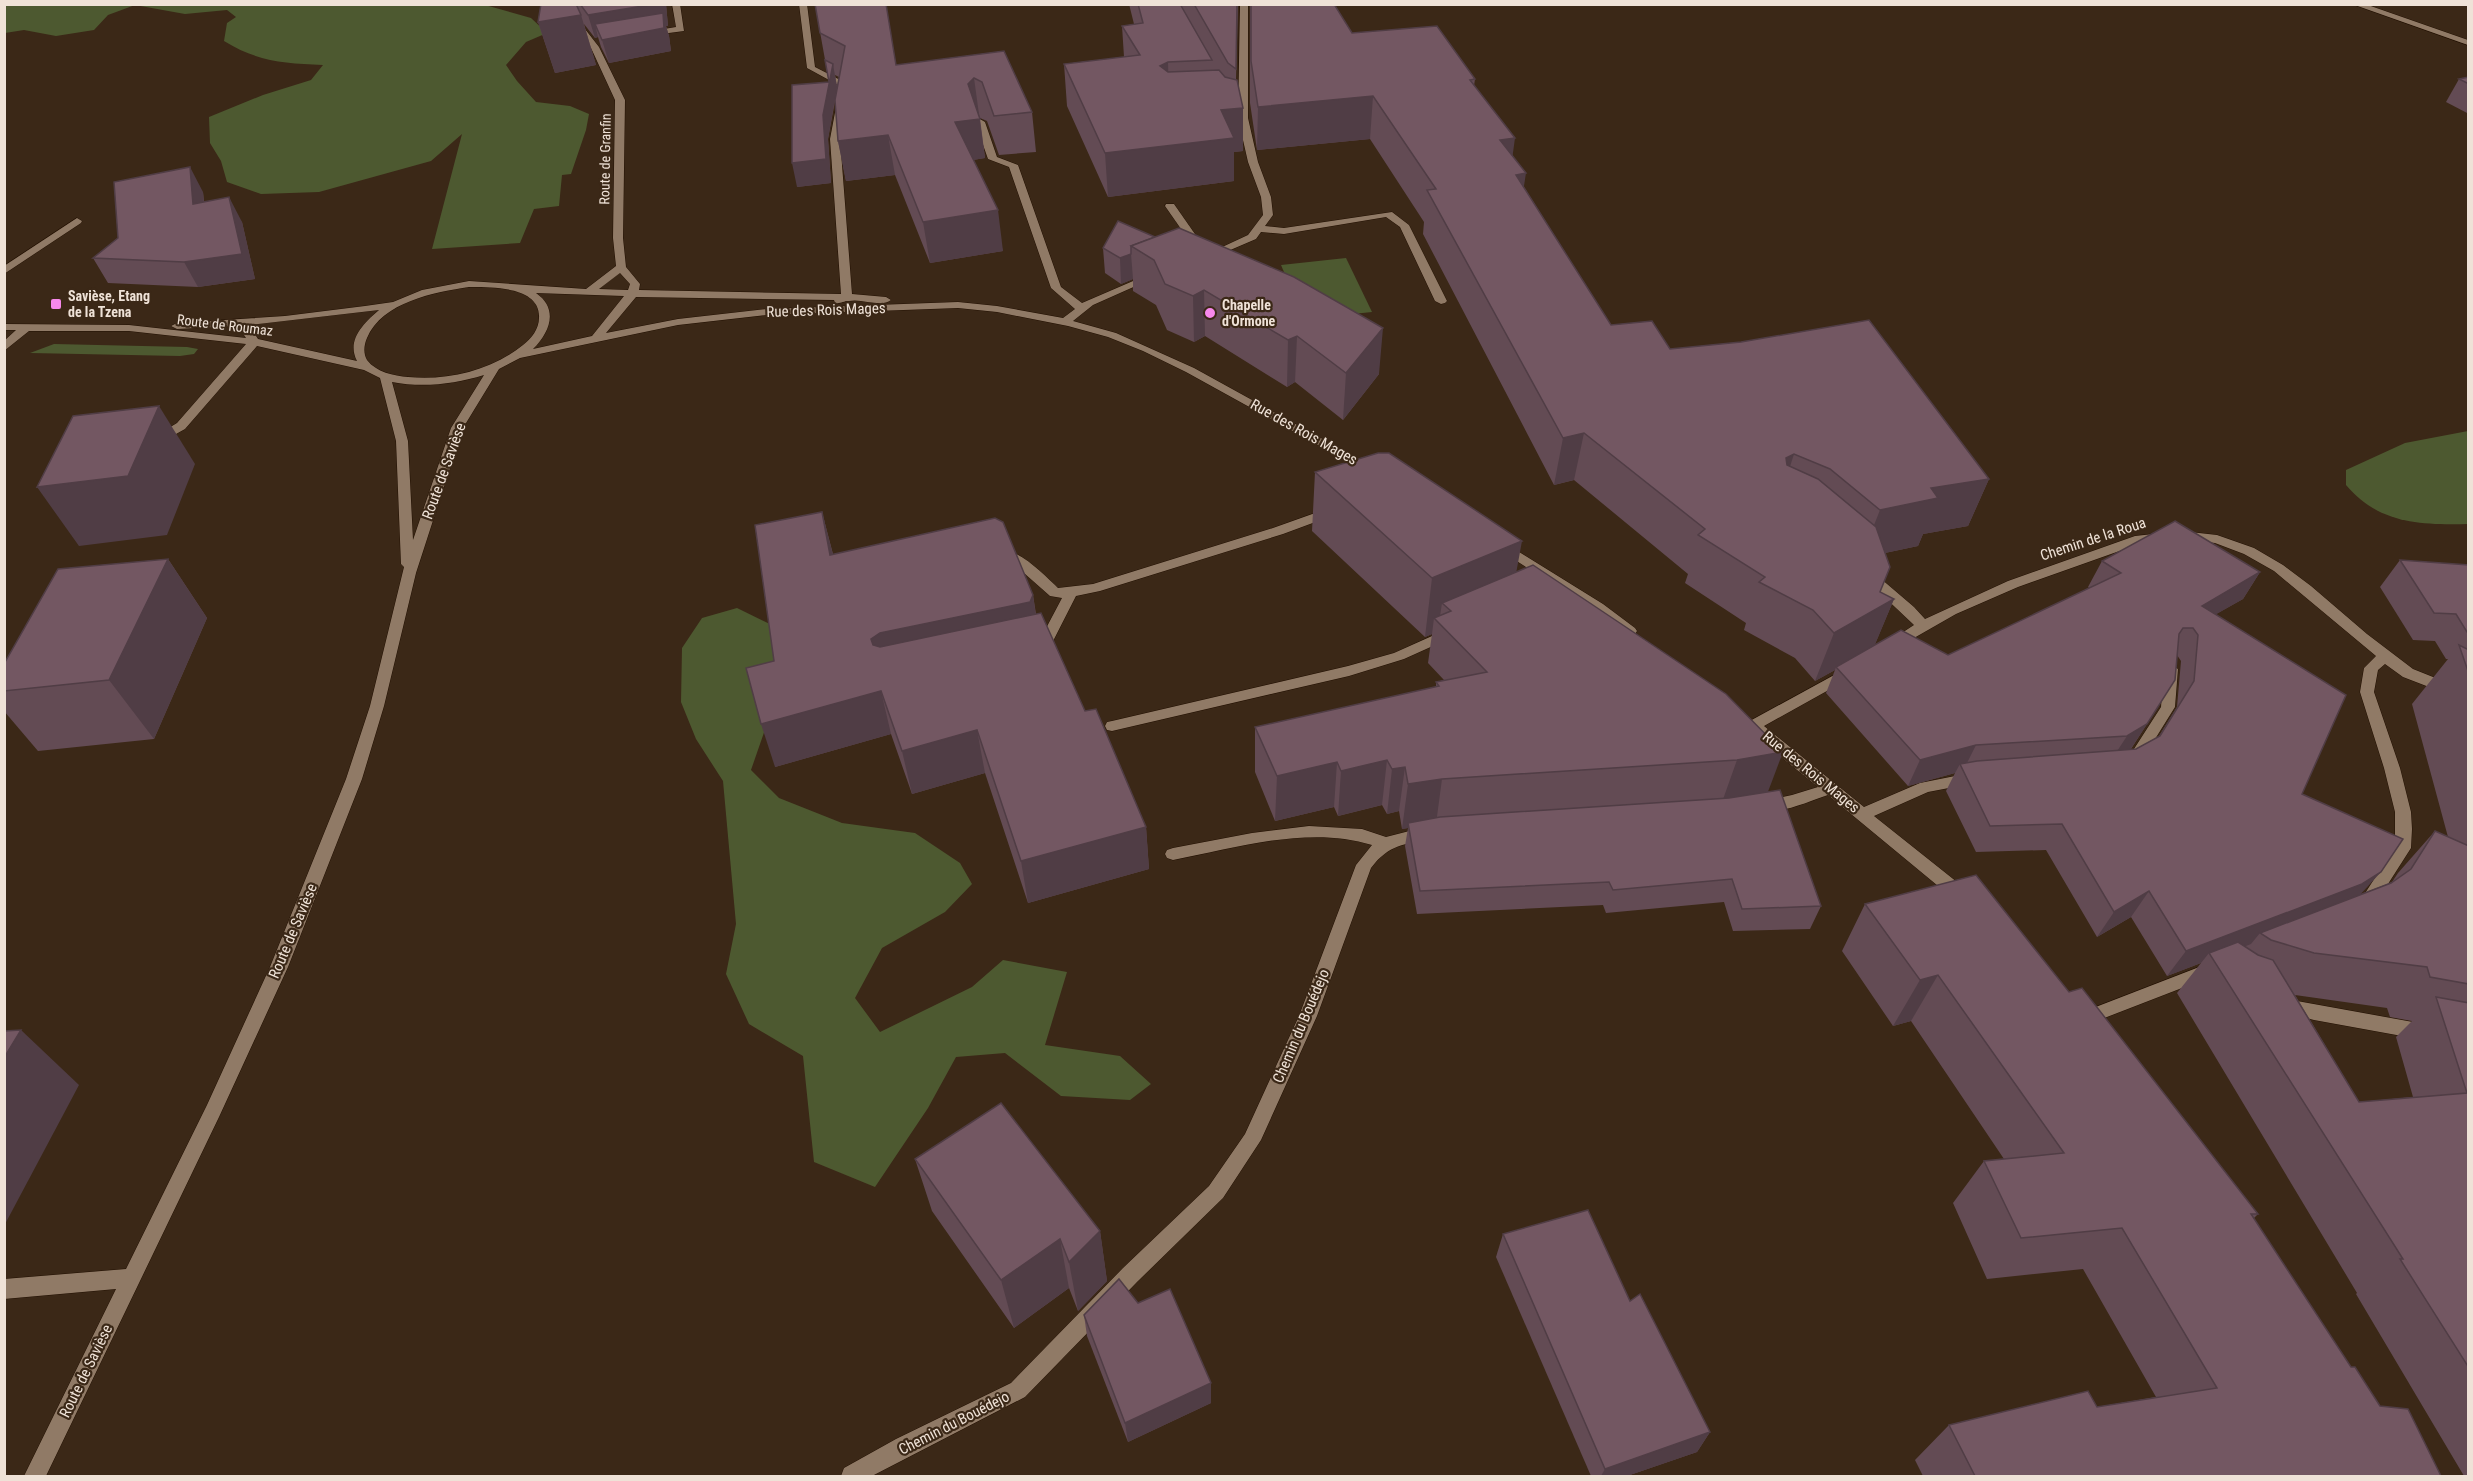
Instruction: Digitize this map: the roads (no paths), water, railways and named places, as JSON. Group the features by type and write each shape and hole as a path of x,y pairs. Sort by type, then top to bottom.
{"street":[{"name":"Route de Granfin","path":"551,4 575,22 592,43 620,100 618,238 621,267 635,284 633,293"},
{"path":"637,36 681,29 676,4"},
{"path":"803,4 811,68 844,85 835,139 846,297"},
{"path":"1170,206 1201,258 1243,242 1260,229 1268,215 1269,207 1239,118 1244,4"},
{"path":"2356,4 2469,44"},
{"path":"592,43 603,41"},
{"path":"980,122 993,159 1013,165 1056,288 1082,308"},
{"path":"1260,229 1284,231 1388,214 1404,225 1441,301"},
{"path":"4,271 77,221"},
{"path":"589,292 621,267"},
{"path":"1065,322 1082,308 1100,298 1160,273"},
{"path":"367,367 359,353 362,336 375,320 397,305 424,293 453,286 483,284 560,292 846,297 958,305"},
{"path":"510,286 535,297 543,305 546,314 544,325 538,336 514,356"},
{"path":"596,339 633,293"},
{"path":"817,311 846,297"},
{"path":"129,328 242,323 336,315 397,305"},
{"name":"Rue des Rois Mages","path":"514,356 678,322 767,312 958,305 1032,314 1112,335 1169,359 1386,478"},
{"path":"150,445 181,426 254,342 242,323"},
{"name":"Route de Roumaz","path":"4,327 129,328 254,342 367,367 385,376 409,381 437,381 467,375 495,366 514,356"},
{"path":"4,348 26,327"},
{"name":"Route de Savièse","path":"35,1476 213,1111 279,967 354,779 377,705 409,573 457,428 495,366"},
{"path":"385,376 402,441 409,573"},
{"path":"987,555 999,552 1020,562 1055,593 1071,592 1095,588 1255,538 1340,508"},
{"name":"Chemin de la Roua","path":"1884,650 1973,599 2140,539 2158,535 2196,535 2236,543 2264,557 2385,657 2408,673 2469,697"},
{"path":"1489,538 1555,587 1644,641"},
{"path":"1856,565 1909,610 1923,626"},
{"path":"1030,653 1042,651 1071,592"},
{"path":"1112,726 1349,671 1399,656 1468,626"},
{"path":"2356,911 2366,904 2403,848 2403,812 2392,768 2367,692 2371,669 2385,657"},
{"path":"2122,765 2137,756 2168,707 2172,660"},
{"path":"1753,726 1860,666"},
{"name":"Rue des Rois Mages","path":"1737,714 1977,907"},
{"path":"1863,814 1925,787 1984,777"},
{"path":"1743,810 1792,801 1831,788"},
{"path":"1173,854 1309,831 1345,832 1368,836 1386,843"},
{"name":"Chemin du Bouédejo","path":"852,1476 1018,1390 1130,1275 1216,1192 1252,1140 1308,1016 1364,865 1374,850 1386,843 1406,836 1447,831"},
{"path":"2106,1029 2089,1010 2216,974"},
{"path":"2272,1002 2314,1013 2441,1035"},
{"path":"4,1289 130,1278"}],"place":[{"name":"Savièse, Etang de la Tzena","path":"56,304"},
{"name":"Chapelle d'Ormone","path":"1210,313"}]}
